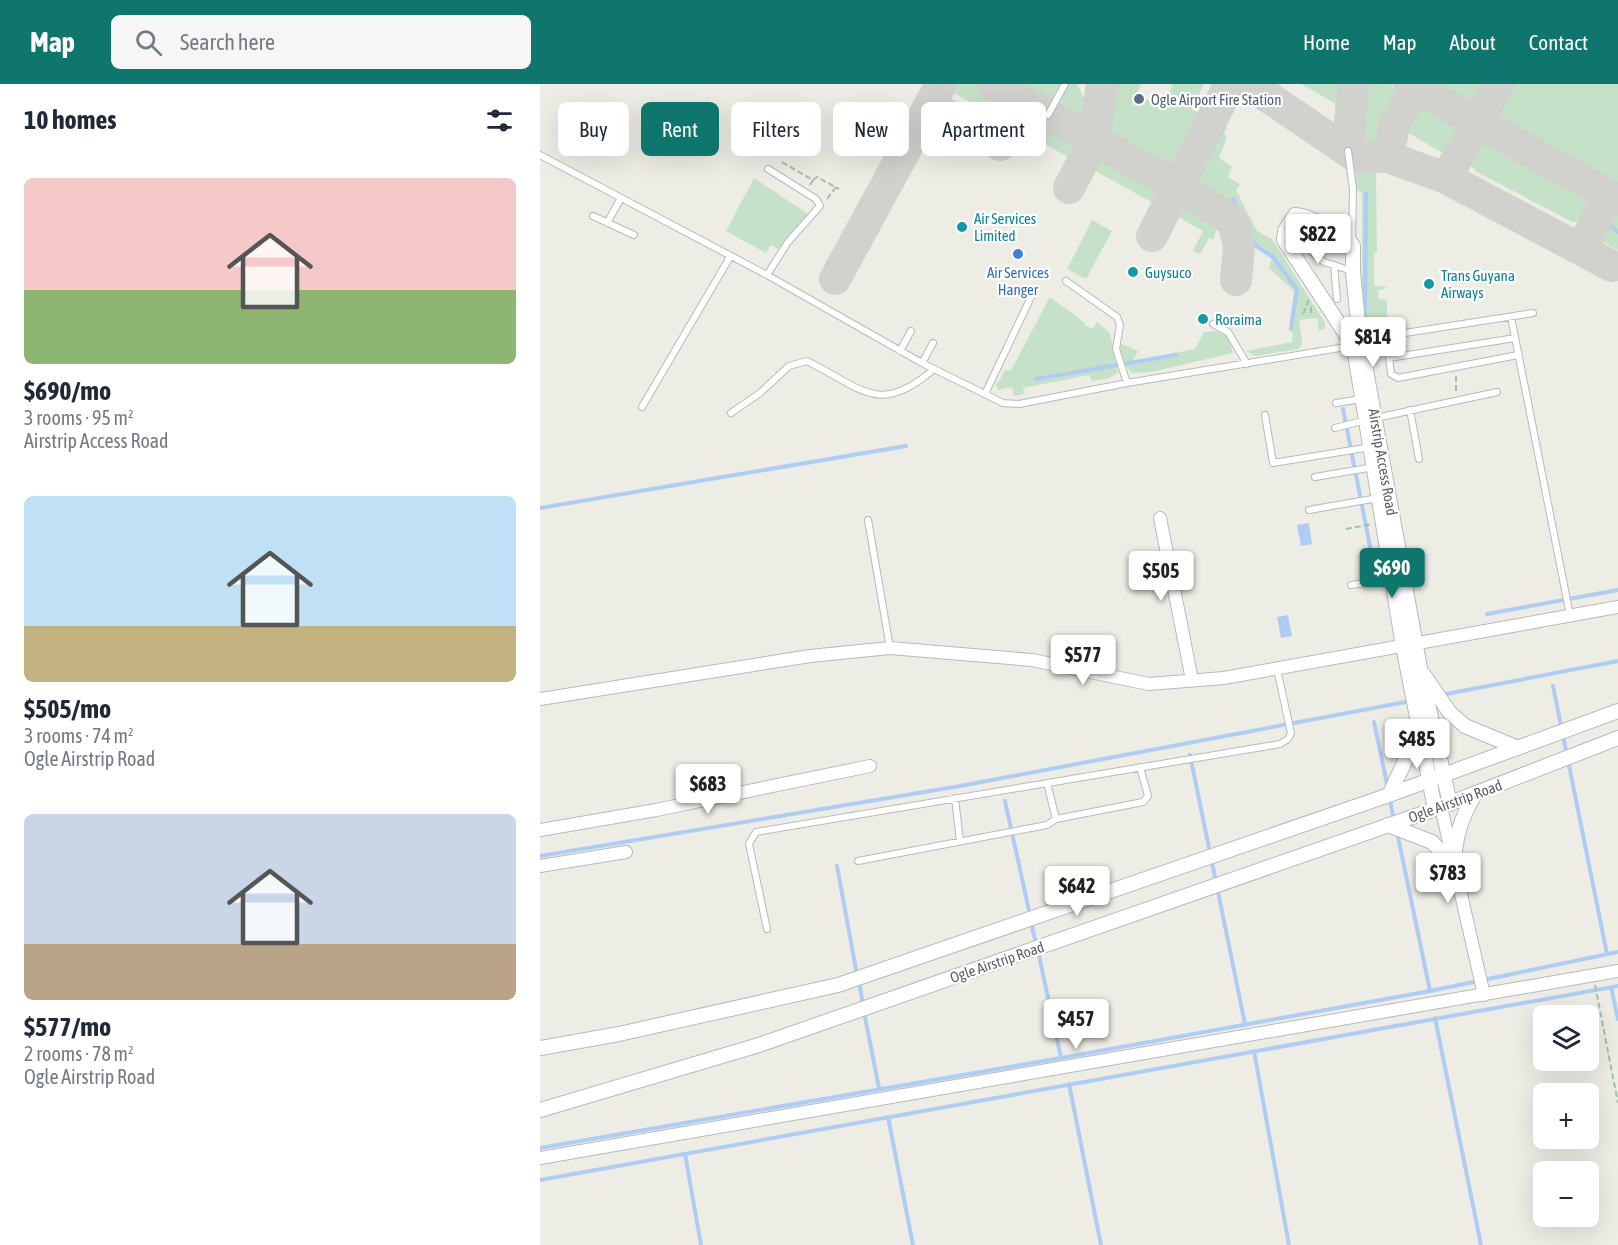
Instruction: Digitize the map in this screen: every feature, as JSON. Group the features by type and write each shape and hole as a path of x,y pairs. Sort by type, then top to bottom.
{"street":[{"path":"1352,243 1300,215 1292,218 1284,231 1284,240 1289,250 1357,344"},
{"name":"Airstrip Access Road","path":"1352,243 1357,344 1365,420 1410,645 1419,732 1428,781 1442,806"},
{"name":"Airstrip Access Road","path":"1365,420 1375,499 1410,645 1420,668 1444,775 1442,806"},
{"path":"1160,518 1192,680"},
{"path":"540,699 810,656 890,648 1032,660 1149,684 1224,678 1618,607"},
{"path":"1420,668 1450,714 1465,726 1518,748"},
{"name":"Ogle Airstrip Road","path":"540,1048 641,1029 838,985 1389,795 1618,711"},
{"path":"1389,795 1419,732"},
{"name":"Ogle Airstrip Road","path":"540,1110 759,1045 1442,806 1618,738"},
{"path":"540,830 656,810 870,766"},
{"path":"1454,865 1455,839 1460,819 1475,794"},
{"path":"1442,806 1484,995"},
{"path":"1388,825 1432,842 1454,865"},
{"path":"540,866 626,852"},
{"path":"540,1158 1618,971"}],"lane":[{"path":"1048,115 1065,84"},
{"path":"1348,151 1353,189 1352,243"},
{"path":"540,154 767,275 922,363 1003,403 1019,404 1127,383 1357,344"},
{"path":"767,275 800,227 819,210 819,202 768,170"},
{"path":"608,223 621,198"},
{"path":"593,216 634,235"},
{"path":"1303,244 1319,259 1353,272"},
{"path":"642,407 730,257"},
{"path":"1334,265 1337,299"},
{"path":"1066,281 1117,317 1120,325 1116,343 1118,357 1127,383"},
{"path":"985,394 1031,297"},
{"path":"1518,355 1398,378 1391,374 1387,340 1392,335 1533,313"},
{"path":"1511,317 1570,615"},
{"path":"1213,324 1228,332 1247,364"},
{"path":"900,351 911,331"},
{"path":"1389,358 1515,338"},
{"path":"922,363 933,343"},
{"path":"731,413 760,393 796,362 807,361 878,397 898,393 934,369"},
{"path":"1335,428 1497,392"},
{"path":"1338,403 1361,393"},
{"path":"1410,410 1419,459"},
{"path":"1264,415 1273,464 1367,447"},
{"path":"1315,477 1370,467"},
{"path":"1309,510 1375,499"},
{"path":"868,520 890,648"},
{"path":"1351,585 1394,578"},
{"path":"767,929 749,844 756,832 1280,744 1288,739 1291,733 1277,669"},
{"path":"858,861 1047,825 1056,819 1143,802 1148,795 1140,767"},
{"path":"1047,783 1056,819"},
{"path":"955,798 960,841"}],"path":[{"path":"782,162 813,180"},
{"path":"806,193 817,177 837,188 828,199 819,202"},
{"path":"1346,529 1375,523"},
{"path":"1593,976 1618,1102"}],"green space":[{"path":"951,84 979,84 1007,102 970,102 954,93"},
{"path":"1008,84 1077,84 1086,102 1089,119 1081,124 1046,105 1046,102 1041,102"},
{"path":"1112,84 1141,84 1137,94 1166,109 1172,84 1204,84 1192,109 1203,116 1182,158 1176,164 1163,169 1102,133 1104,108"},
{"path":"1301,84 1344,84 1343,108"},
{"path":"1356,84 1391,84 1395,95 1394,105 1380,128 1374,146 1367,150 1359,148 1355,140"},
{"path":"1425,84 1490,84 1477,102 1463,105"},
{"path":"1508,84 1618,84 1618,193 1506,126 1500,115 1499,105"},
{"path":"1423,103 1437,108 1458,123 1461,137 1453,149 1441,152 1407,132 1404,122 1413,108"},
{"path":"1046,120 1078,138 1068,157 1046,145"},
{"path":"1216,122 1227,128 1224,133 1227,138 1219,158 1232,167 1228,177 1240,184 1236,190 1257,231 1272,239 1325,323 1325,328 1319,331 1317,318 1299,320 1302,342 1299,349 1255,356 1246,351 1292,342 1293,333 1289,331 1294,291 1269,268 1272,258 1254,246 1248,252 1244,249 1243,234 1233,213 1188,179"},
{"path":"1484,140 1494,142 1584,191 1591,199 1590,214 1582,221 1572,222 1477,172 1469,158 1471,149"},
{"path":"1103,150 1164,185 1153,203 1092,169 1090,163 1097,152"},
{"path":"1365,162 1374,166 1376,172 1377,252 1374,253 1374,286 1385,286 1385,289 1378,290 1379,299 1387,300 1387,317 1362,321 1362,193 1356,189 1355,173 1359,165"},
{"path":"754,178 808,214 778,249 771,245 766,253 726,231"},
{"path":"1179,192 1201,205 1213,216 1216,231 1213,240 1209,238 1200,254 1193,251 1203,231 1169,212"},
{"path":"1612,212 1618,212 1618,250 1603,242 1603,221"},
{"path":"1092,220 1112,231 1086,279 1067,269"},
{"path":"1050,297 1085,323 1084,325 1093,329 1097,322 1110,333 1118,373 1107,379 1092,381 1089,375 1023,388 1024,394 1014,396 1012,387 998,390 995,382 998,383 1005,370 1011,370"},
{"path":"1218,331 1228,337 1233,353 1151,372 1133,373 1121,357 1121,344 1138,351 1133,361 1195,349 1204,332"}],"water":[{"path":"1309,523 1312,544 1301,546 1297,525"},
{"path":"1288,615 1292,636 1281,638 1277,617"}],"waterway":[{"path":"1365,320 1366,193"},
{"path":"1233,199 1256,246 1273,257 1297,289 1291,328"},
{"path":"1612,227 1618,232"},
{"path":"1036,379 1176,355"},
{"path":"1343,409 1374,567"},
{"path":"540,508 906,446"},
{"path":"1487,614 1618,590"},
{"path":"1441,695 1618,661"},
{"path":"1553,686 1607,954"},
{"path":"540,856 960,786 1411,701"},
{"path":"1374,722 1388,789"},
{"path":"1190,755 1245,1024"},
{"path":"1390,799 1394,821"},
{"path":"1005,801 1030,915"},
{"path":"1397,832 1430,991"},
{"path":"837,866 857,975"},
{"path":"1031,922 1036,944"},
{"path":"1038,951 1061,1058"},
{"path":"540,1148 1061,1058 1430,991 1618,952"},
{"path":"859,982 863,1004"},
{"path":"540,1180 1618,986"},
{"path":"1611,987 1618,1019"},
{"path":"864,1012 879,1088"},
{"path":"1435,1018 1481,1245"},
{"path":"1254,1051 1289,1245"},
{"path":"1069,1084 1101,1245"},
{"path":"888,1117 913,1245"},
{"path":"685,1154 701,1245"}],"taxiway":[{"path":"835,279 941,84"},
{"path":"992,84 1178,186 1228,218 1234,226 1239,246 1236,280"},
{"path":"1069,188 1094,140 1102,84"},
{"path":"1152,236 1230,84"},
{"path":"1249,84 1355,156 1388,157 1446,178 1612,266"},
{"path":"1348,151 1353,84"},
{"path":"1409,84 1618,200"},
{"path":"1446,178 1499,84"},
{"path":"1388,157 1394,126 1415,87"},
{"path":"1581,249 1609,196"}],"place":[{"name":"Ogle Airport Fire Station","path":"1139,99"},
{"name":"Air Services Limited","path":"962,227"},
{"name":"Air Services Hanger","path":"1018,254"},
{"name":"Guysuco","path":"1133,272"},
{"name":"Trans Guyana Airways","path":"1429,284"},
{"name":"Roraima","path":"1203,319"}]}
